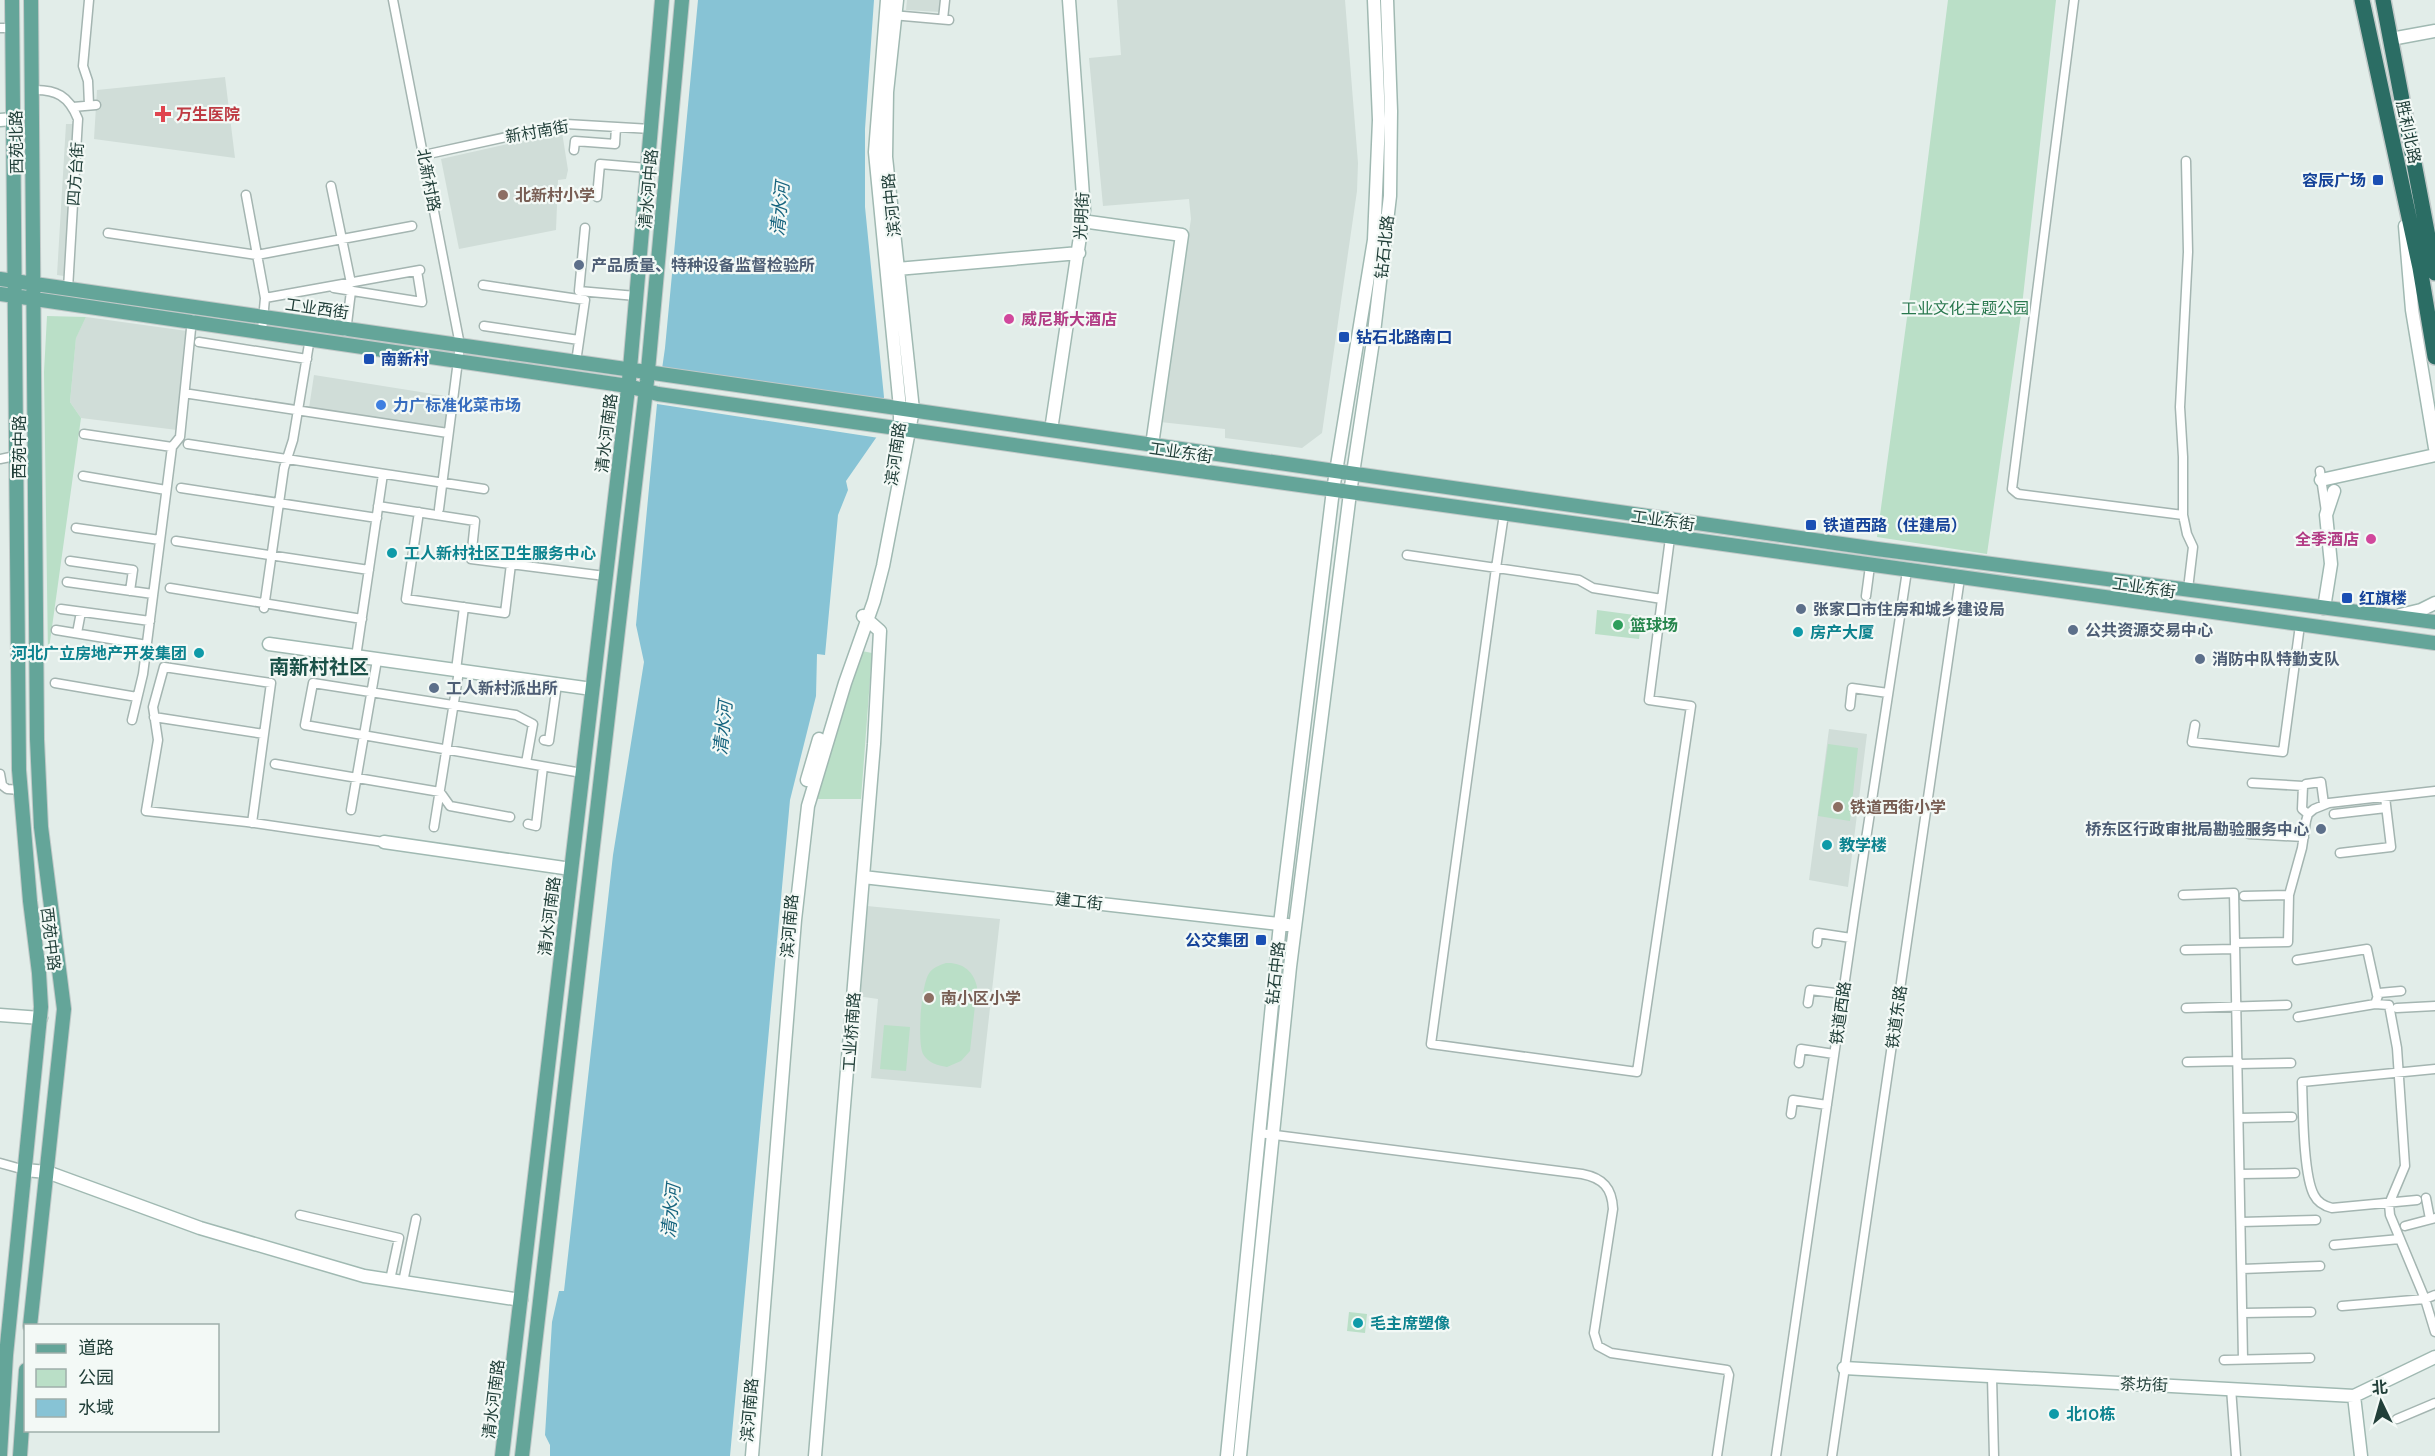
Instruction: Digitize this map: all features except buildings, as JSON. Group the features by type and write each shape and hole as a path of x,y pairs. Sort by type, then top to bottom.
{"highway":[{"name":"胜利北路","path":"2362,0 2403,189 2435,357"},
{"name":"胜利北路","path":"2383,0 2435,273"}],"main road":[{"name":"西苑北路","path":"12,0 6,28 7,119 15,282"},
{"name":"西苑北路","path":"30,0 34,284"},
{"name":"清水河中路","path":"629,378 662,0"},
{"name":"清水河中路","path":"650,388 649,359 682,0"},
{"name":"滨河中路","path":"886,0 890,14 886,140 897,269 901,408"},
{"name":"滨河中路","path":"897,0 890,14 875,127 875,152 901,408"},
{"name":"光明街","path":"1051,430 1082,221 1080,146 1069,0"},
{"name":"钻石北路","path":"1333,490 1374,240 1379,120 1374,0"},
{"name":"钻石北路","path":"1350,493 1373,342 1390,196 1391,111 1387,0"},
{"path":"2391,39 2435,31"},
{"path":"2420,186 2435,232"},
{"path":"2403,189 2412,310 2435,448"},
{"path":"1082,221 1182,235 1152,445"},
{"path":"897,269 1079,253"},
{"name":"工业西街","path":"0,279 193,307 310,338 345,344 597,381 629,378"},
{"name":"西苑中路","path":"0,1455 6,1355 41,1018 39,973 30,901 21,790 15,456 15,282"},
{"name":"西苑中路","path":"30,1324 63,1009 41,827 37,740 34,284"},
{"name":"工业西街","path":"0,294 191,321 347,329 597,365 629,378"},
{"path":"597,365 618,362 627,356 632,347"},
{"path":"649,359 655,371 661,374"},
{"name":"工业东街","path":"629,378 661,374 1877,549 2435,622"},
{"name":"工业东街","path":"629,378 650,388 905,430 2435,643"},
{"name":"清水河南路","path":"502,1456 629,378"},
{"path":"597,381 615,393 624,416"},
{"name":"清水河南路","path":"522,1456 644,404 651,396 650,388"},
{"name":"滨河南路","path":"752,1456 795,920 807,817 822,756 865,617 877,565 905,430 901,408"},
{"path":"2320,475 2435,455"},
{"path":"2397,472 2403,470 2409,461"},
{"name":"钻石中路","path":"1227,1456 1280,924 1333,490"},
{"path":"2324,608 2331,564 2326,515 2334,490"},
{"name":"钻石中路","path":"1240,1456 1272,1134 1350,493"},
{"path":"2156,605 2159,586"},
{"path":"2222,614 2225,594"},
{"path":"2392,617 2421,610 2435,603"},
{"name":"滨河南路","path":"745,1456 788,924 801,808 812,759 865,617"},
{"name":"工业桥南路","path":"815,1456 874,744 879,631 865,617"},
{"path":"269,644 592,689"},
{"path":"384,842 571,869"},
{"name":"建工街","path":"863,877 1296,926"},
{"path":"0,1015 41,1018"},
{"path":"25,1170 47,1172 200,1228 364,1276 521,1300"},
{"name":"茶坊街","path":"1844,1368 2354,1396 2435,1357"},
{"path":"2354,1396 2361,1456"},
{"path":"20,1456 24,1399"}],"street":[{"path":"32,90 53,91 73,107 93,105 82,66 89,0"},
{"name":"北新村路","path":"393,0 460,345 439,509"},
{"path":"890,14 946,19 945,0"},
{"path":"2074,0 2012,489 2018,494 2183,515"},
{"name":"四方台街","path":"68,289 78,119 73,107"},
{"name":"新村南街","path":"424,154 566,124 651,129"},
{"path":"574,150 575,141 615,144 616,127"},
{"path":"2186,161 2188,252 2180,398 2183,515 2187,534 2193,547 2188,590"},
{"path":"597,197 600,164 647,168"},
{"path":"331,186 351,287 345,344"},
{"path":"246,195 266,298 263,324"},
{"path":"108,233 257,255 412,226"},
{"path":"585,228 579,291 636,297"},
{"path":"266,298 328,287 351,287 422,302 418,270 351,287"},
{"path":"483,285 585,300 576,362"},
{"path":"132,720 147,645 172,447 180,437 193,307"},
{"path":"484,326 579,340"},
{"path":"265,606 279,504 310,338"},
{"path":"199,342 307,359"},
{"path":"190,394 448,433"},
{"path":"84,434 172,447"},
{"path":"188,444 484,489"},
{"path":"0,459 15,456"},
{"path":"356,657 383,474"},
{"path":"2320,475 2326,515"},
{"path":"83,476 166,490"},
{"path":"181,488 377,518"},
{"path":"378,506 475,521 471,559 605,576"},
{"path":"419,512 406,599 505,613 511,564"},
{"path":"1504,514 1431,1044 1637,1072 1691,706 1649,700 1670,538"},
{"path":"76,528 160,540"},
{"path":"176,541 369,570"},
{"path":"1407,555 1579,580 1593,588 1662,599"},
{"path":"70,561 133,570 130,591"},
{"path":"1866,596 1870,566"},
{"name":"铁道西路","path":"1776,1456 1907,571"},
{"name":"铁道东路","path":"1832,1456 1960,578"},
{"path":"67,582 153,594"},
{"path":"170,588 265,606 362,619"},
{"path":"434,827 447,750 464,607"},
{"path":"60,609 150,621"},
{"path":"77,633 81,612"},
{"path":"2195,725 2192,742 2283,752 2300,625"},
{"path":"56,630 147,645"},
{"path":"351,810 377,660"},
{"path":"252,823 272,683 164,667 153,708 158,740 146,811 384,842"},
{"path":"55,683 137,697"},
{"path":"526,764 533,724 516,715 313,683 305,725 364,735 447,750 526,764 543,767 582,773"},
{"path":"544,740 549,741 556,684"},
{"path":"1850,706 1852,688 1888,693"},
{"path":"154,717 264,734"},
{"path":"275,764 440,792 450,806 510,817"},
{"path":"528,824 536,826 543,767"},
{"path":"0,774 2,785 7,789 21,790"},
{"path":"2306,784 2321,782 2324,804"},
{"path":"2252,783 2303,786 2302,809 2308,814"},
{"path":"2185,950 2288,942 2289,895 2308,814 2324,804 2435,791"},
{"path":"2340,853 2391,847 2385,797"},
{"path":"2334,814 2386,808"},
{"path":"2249,834 2304,837"},
{"path":"2183,895 2234,893 2243,1359"},
{"path":"2244,896 2289,895"},
{"path":"1817,943 1818,933 1851,938"},
{"path":"2297,960 2367,949 2377,994 2375,1004"},
{"path":"1808,1003 1810,990 1843,994"},
{"path":"2377,994 2400,991"},
{"path":"2298,1017 2375,1004 2389,1005 2397,1048 2405,1166 2390,1204 2390,1215 2425,1299 2435,1332"},
{"path":"2186,1008 2287,1005"},
{"path":"2397,1008 2435,1006"},
{"path":"1799,1063 1801,1049 1834,1054"},
{"path":"2187,1062 2291,1063"},
{"path":"2405,1226 2433,1219 2422,1199 2332,1208 2324,1206 2314,1195 2308,1177 2302,1082 2435,1069"},
{"path":"1791,1114 1793,1100 1827,1105"},
{"path":"2239,1118 2292,1117"},
{"path":"1259,1133 1582,1174 1601,1180 1612,1194 1612,1209 1594,1333 1598,1346 1611,1353 1727,1370 1729,1375 1717,1456"},
{"path":"0,1163 25,1170"},
{"path":"2240,1174 2295,1173"},
{"path":"300,1215 399,1238 396,1281"},
{"path":"396,1281 416,1219"},
{"path":"2241,1222 2316,1220"},
{"path":"2334,1245 2400,1239"},
{"path":"2242,1269 2320,1266"},
{"path":"2342,1306 2425,1299 2435,1295"},
{"path":"2243,1313 2311,1312"},
{"path":"2224,1359 2310,1358"},
{"path":"1992,1377 1994,1456"},
{"path":"2231,1388 2236,1456"},
{"path":"2397,1419 2435,1403"}],"shaded area":[{"path":"907,0 942,0 940,12 906,10"},
{"path":"1117,0 1345,0 1358,163 1357,191 1322,433 1302,448 1225,438 1225,429 1160,422 1191,219 1189,199 1103,206 1089,58 1121,55"},
{"name":"万生医院","path":"225,77 235,158 94,139 97,90"},
{"path":"66,124 73,124 64,276 57,275"},
{"name":"北新村小学","path":"562,132 568,170 566,179 558,180 556,230 459,249 441,159"},
{"path":"86,317 187,331 177,430 81,418 70,402 76,337"},
{"name":"力广标准化菜市场","path":"314,375 452,397 447,429 309,408"},
{"name":"铁道西街小学","path":"1829,729 1867,734 1848,887 1809,880"},
{"name":"南小区小学","path":"867,906 1000,919 981,1088 871,1078 878,999 857,996"}],"green space":[{"name":"工业文化主题公园","path":"1948,0 2056,0 2021,315 1987,554 1877,537"},
{"path":"47,316 86,317 76,338 70,402 81,418 48,656 44,372"},
{"name":"篮球场","path":"1597,610 1642,616 1639,639 1595,634"},
{"path":"862,651 872,653 861,799 817,799 834,733"},
{"path":"1828,744 1858,748 1850,821 1818,816"},
{"path":"946,963 957,964 970,972 977,987 970,1051 961,1061 947,1067 927,1060 923,1054 920,1038 922,999 927,978 933,969"},
{"path":"884,1025 910,1027 906,1071 880,1069"},
{"path":"1349,1312 1367,1314 1365,1333 1347,1331"}],"water":[{"name":"清水河","path":"698,0 874,0 865,129 865,207 884,397 878,435 846,481 848,490 838,515 825,655 817,654 816,696 790,800 730,1456 550,1456 550,1445 545,1435 552,1322 559,1291 564,1291 613,855 644,662 636,625"}],"pier":[{"path":"662,367 886,402 881,435 879,438 657,404"}],"place":[{"name":"万生医院","path":"163,114"},
{"name":"容辰广场","path":"2378,180"},
{"name":"北新村小学","path":"503,195"},
{"name":"产品质量、特种设备监督检验所","path":"579,265"},
{"name":"威尼斯大酒店","path":"1009,319"},
{"name":"钻石北路南口","path":"1344,337"},
{"name":"南新村","path":"369,359"},
{"name":"力广标准化菜市场","path":"381,405"},
{"name":"铁道西路（住建局）","path":"1811,525"},
{"name":"全季酒店","path":"2371,539"},
{"name":"工人新村社区卫生服务中心","path":"392,553"},
{"name":"红旗楼","path":"2347,598"},
{"name":"张家口市住房和城乡建设局","path":"1801,609"},
{"name":"篮球场","path":"1618,625"},
{"name":"公共资源交易中心","path":"2073,630"},
{"name":"房产大厦","path":"1798,632"},
{"name":"河北广立房地产开发集团","path":"199,653"},
{"name":"消防中队特勤支队","path":"2200,659"},
{"name":"工人新村派出所","path":"434,688"},
{"name":"铁道西街小学","path":"1838,807"},
{"name":"桥东区行政审批局勘验服务中心","path":"2321,829"},
{"name":"教学楼","path":"1827,845"},
{"name":"公交集团","path":"1261,940"},
{"name":"南小区小学","path":"929,998"},
{"name":"毛主席塑像","path":"1358,1323"},
{"name":"北10栋","path":"2054,1414"}],"district":[{"name":"南新村社区","path":"319,667"}]}
